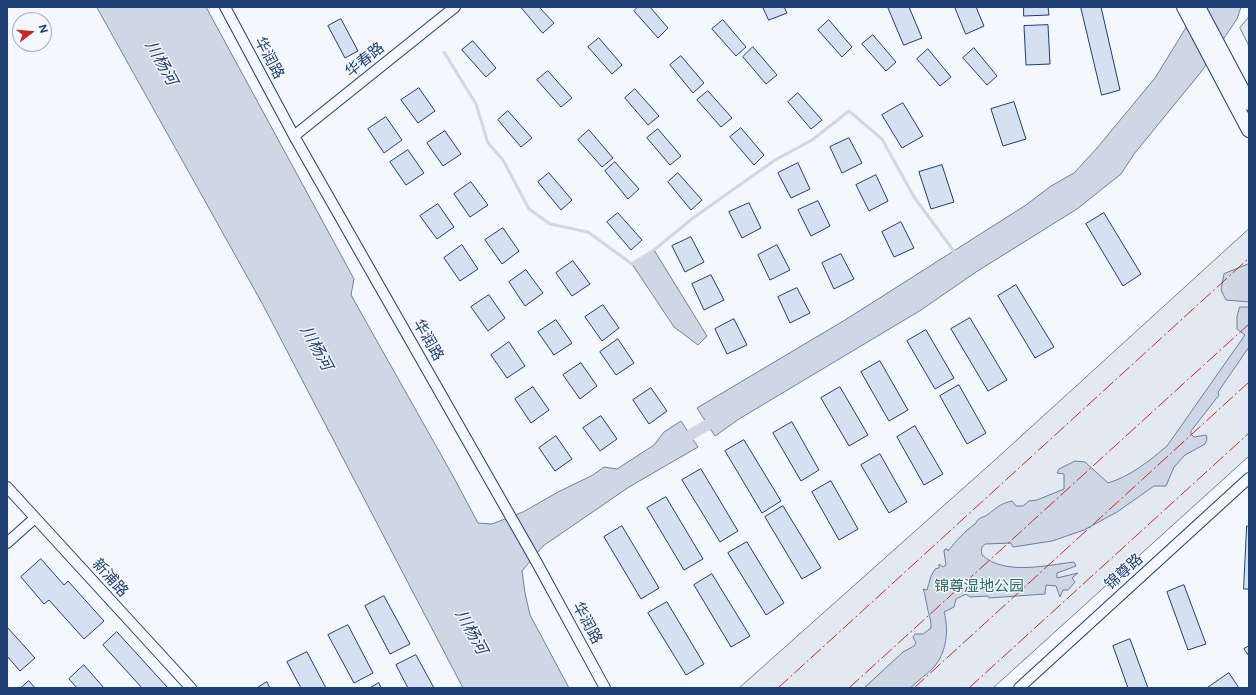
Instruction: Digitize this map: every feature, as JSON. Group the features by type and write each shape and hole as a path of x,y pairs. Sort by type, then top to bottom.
{"main road":[{"path":"1189,9 1217,56 1249,103"},
{"path":"1217,56 1249,130"}],"street":[{"name":"华润路","path":"224,7 294,136 537,563 605,688"},
{"name":"华春路","path":"294,136 455,7"},
{"name":"锦尊路","path":"1020,688 1249,478"},
{"name":"新浦路","path":"7,488 191,688"},
{"path":"7,543 35,518"}],"green space":[{"path":"1249,17 1249,46 1240,28"},
{"name":"锦尊湿地公园","path":"1249,229 1249,456 993,688 739,688 996,459"}],"water":[{"name":"川杨河","path":"97,7 206,7 354,279 351,295 478,523 492,524 523,512 558,492 593,475 604,467 617,469 654,445 664,432 681,421 698,447 629,487 543,546 522,571 530,615 569,688 463,688 263,305"},
{"path":"1199,7 1241,7 1237,19 1201,72 1134,154 1121,174 1077,209 976,272 921,310 739,419 715,436 697,408 845,320 1026,205 1051,186 1074,173 1097,148 1155,78"},
{"path":"654,250 707,336 698,345 674,327 632,264"},
{"path":"1249,264 1249,302 1226,300 1221,290 1224,274"},
{"path":"1240,307 1249,307 1249,347 1218,392 1219,395 1191,431 1191,434 1194,437 1206,435 1207,439 1205,444 1185,455 1174,467 1166,486 1154,486 1117,512 1084,530 1052,541 1013,547 1011,543 985,544 982,547 982,555 991,561 1014,567 1039,567 1074,562 1076,566 1057,573 1057,578 1078,573 1072,578 1075,582 1068,590 1063,590 1060,597 1056,586 1046,585 1045,594 989,598 988,596 970,597 966,594 956,599 954,607 944,612 946,619 946,640 942,654 931,670 910,688 864,688 903,652 914,646 916,643 913,637 915,634 923,634 931,628 923,589 927,590 931,576 935,569 939,568 939,564 943,567 946,565 945,549 948,551 961,536 975,524 978,519 986,516 1001,505 1008,502 1012,501 1016,506 1023,506 1029,501 1037,500 1064,489 1064,474 1057,473 1059,469 1075,461 1085,462 1108,483 1132,472 1167,446 1245,335 1237,329 1237,317"}],"building":[{"path":"521,7 539,7 554,23 543,33"},
{"path":"638,7 650,7 668,28 658,38 634,11"},
{"path":"763,7 784,7 787,13 769,20"},
{"path":"888,7 909,7 922,38 904,45"},
{"path":"955,7 976,7 984,26 966,34"},
{"path":"1024,7 1048,7 1049,15 1024,16"},
{"path":"1081,7 1101,7 1120,90 1102,95"},
{"path":"341,19 358,51 345,58 328,26"},
{"path":"723,20 746,47 736,56 712,29"},
{"path":"829,20 852,47 842,57 818,30"},
{"path":"1048,25 1050,64 1026,65 1024,26"},
{"path":"873,35 896,62 886,71 862,44"},
{"path":"599,38 622,65 612,74 588,47"},
{"path":"473,41 496,68 486,77 462,50"},
{"path":"753,47 777,75 766,84 743,57"},
{"path":"974,48 997,76 987,85 963,58"},
{"path":"928,49 951,77 940,86 917,59"},
{"path":"681,56 704,83 693,93 670,65"},
{"path":"548,71 572,98 561,107 537,80"},
{"path":"419,88 435,111 418,123 401,100"},
{"path":"635,89 659,116 648,125 625,98"},
{"path":"708,91 732,118 721,127 697,100"},
{"path":"798,93 822,120 811,129 788,102"},
{"path":"1014,102 1026,139 1003,146 991,109"},
{"path":"903,103 923,136 902,148 882,115"},
{"path":"508,111 532,138 521,147 498,120"},
{"path":"386,117 402,140 384,153 368,129"},
{"path":"741,128 764,155 754,165 730,137"},
{"path":"658,129 681,156 670,165 647,138"},
{"path":"589,130 613,158 602,167 578,140"},
{"path":"445,131 461,154 443,166 427,143"},
{"path":"849,138 862,163 842,173 830,147"},
{"path":"408,150 424,173 406,185 390,162"},
{"path":"615,162 639,189 628,199 605,171"},
{"path":"798,163 810,189 791,198 778,173"},
{"path":"942,165 954,202 931,209 919,172"},
{"path":"549,173 572,200 561,210 538,182"},
{"path":"678,173 702,200 691,210 668,182"},
{"path":"876,175 888,201 869,211 856,185"},
{"path":"471,182 488,205 470,217 454,194"},
{"path":"818,201 830,226 811,236 798,210"},
{"path":"749,203 761,228 742,238 729,212"},
{"path":"438,204 454,227 437,239 420,216"},
{"path":"618,213 642,240 631,250 607,222"},
{"path":"1104,213 1141,274 1123,286 1086,224"},
{"path":"901,222 914,248 894,257 882,232"},
{"path":"503,228 519,251 502,264 485,240"},
{"path":"691,237 704,262 685,272 672,246"},
{"path":"462,245 478,269 460,281 444,258"},
{"path":"777,245 790,270 770,280 758,255"},
{"path":"841,254 854,279 834,289 822,263"},
{"path":"573,261 590,284 572,296 556,273"},
{"path":"526,270 543,293 525,306 509,282"},
{"path":"711,275 724,300 704,310 692,284"},
{"path":"1016,285 1054,347 1035,358 998,296"},
{"path":"797,288 810,313 790,323 778,297"},
{"path":"489,295 505,318 488,331 471,307"},
{"path":"603,305 619,328 602,341 585,317"},
{"path":"970,318 1007,380 988,391 951,329"},
{"path":"734,319 747,345 727,354 715,329"},
{"path":"556,320 572,343 554,355 538,332"},
{"path":"926,330 954,378 935,389 907,341"},
{"path":"618,339 634,363 616,375 600,352"},
{"path":"509,342 525,366 507,378 491,355"},
{"path":"880,361 908,410 889,421 861,372"},
{"path":"581,363 597,386 580,399 563,375"},
{"path":"959,385 986,433 967,444 940,396"},
{"path":"533,387 549,410 531,423 515,399"},
{"path":"840,387 868,435 849,446 821,398"},
{"path":"651,388 667,411 649,424 633,400"},
{"path":"601,416 617,439 600,451 583,428"},
{"path":"792,422 819,470 801,481 773,433"},
{"path":"915,426 943,474 924,485 897,437"},
{"path":"556,436 572,459 555,471 539,448"},
{"path":"744,440 781,501 762,513 725,451"},
{"path":"880,454 907,502 889,513 861,465"},
{"path":"701,469 738,531 720,542 682,480"},
{"path":"831,481 858,529 839,540 812,492"},
{"path":"666,497 703,559 684,570 647,508"},
{"path":"783,506 821,568 802,579 765,517"},
{"path":"622,526 659,588 641,599 604,537"},
{"path":"1247,526 1249,527 1249,589 1244,589"},
{"path":"747,542 784,603 766,615 728,553"},
{"path":"41,559 64,585 68,581 104,621 84,639 49,600 44,604 21,577"},
{"path":"712,574 750,636 731,647 694,585"},
{"path":"1184,585 1206,644 1188,650 1167,592"},
{"path":"384,596 410,644 390,654 365,606"},
{"path":"667,602 704,664 686,675 648,613"},
{"path":"348,625 373,673 354,683 328,635"},
{"path":"7,627 35,658 20,671 7,656"},
{"path":"117,632 168,688 142,688 103,645"},
{"path":"1130,639 1148,688 1128,688 1113,646"},
{"path":"1249,646 1249,656 1244,649"},
{"path":"307,652 326,688 301,688 287,662"},
{"path":"416,655 434,688 408,688 396,665"},
{"path":"84,665 104,688 77,688 69,679"},
{"path":"1229,673 1239,688 1207,688"},
{"path":"29,681 35,688 21,688"},
{"path":"267,682 270,688 257,688"},
{"path":"379,683 381,688 370,688"}],"waterway":[{"path":"444,52 476,104 488,143 503,160 529,209 550,224 588,232 632,264 654,250 693,218 775,160 812,140 849,111 882,139 914,197 956,254"},
{"path":"679,442 720,417"}],"power":[{"path":"778,688 1249,258"},
{"path":"849,688 1249,324"},
{"path":"914,688 1249,382"},
{"path":"969,688 1249,433"}]}
